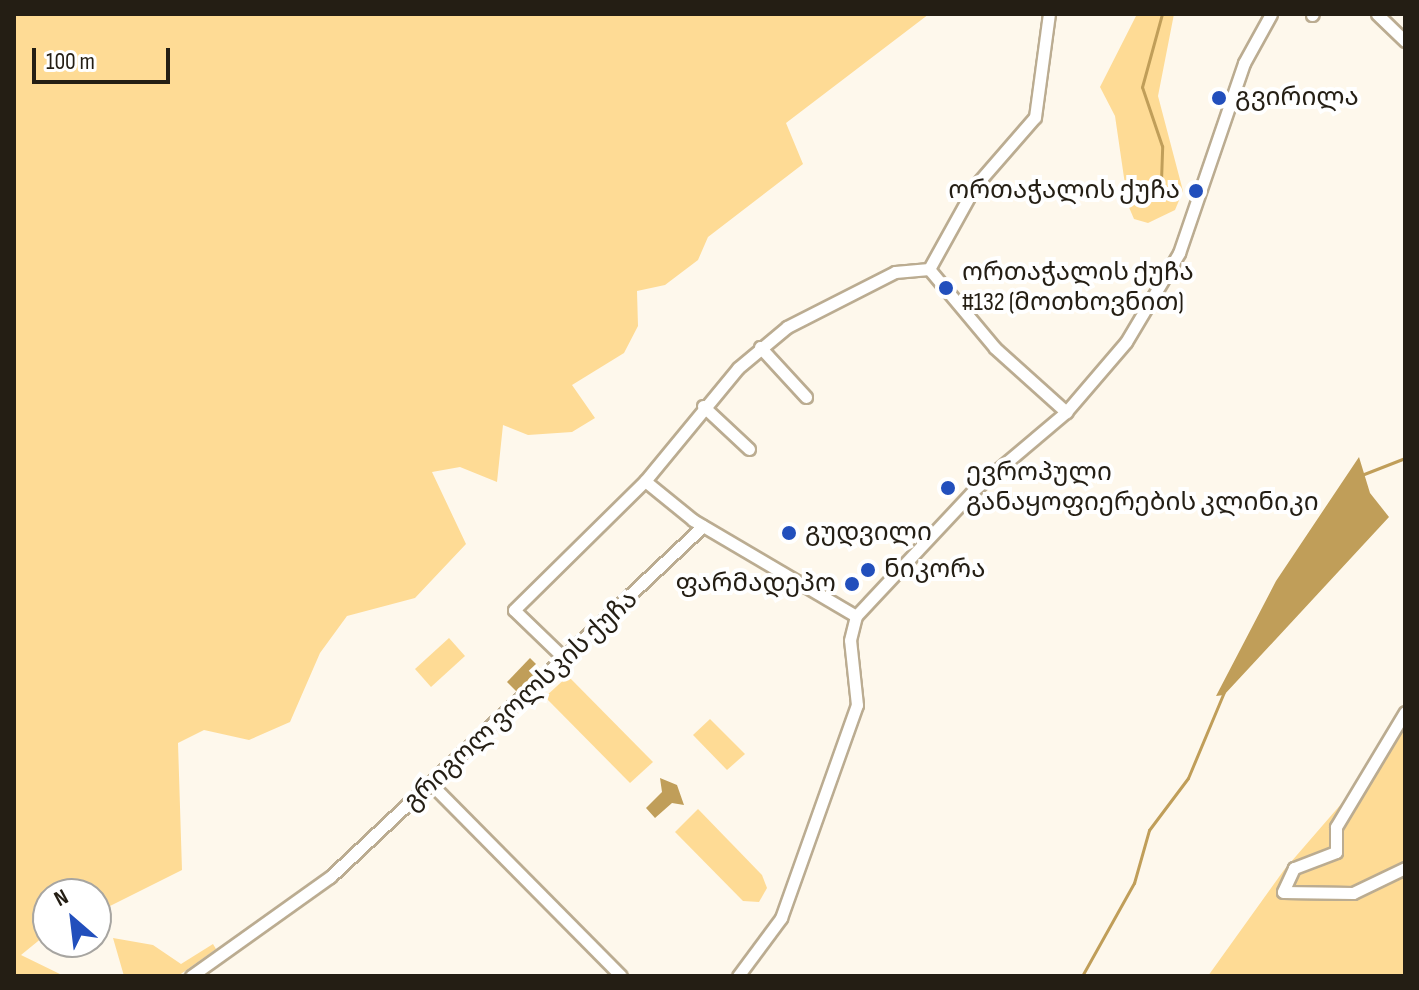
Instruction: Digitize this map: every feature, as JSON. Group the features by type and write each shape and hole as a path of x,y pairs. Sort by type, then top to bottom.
{"street":[{"path":"929,269 975,186 1035,117 1049,14"},
{"path":"738,976 781,918 857,705 850,640 856,616 975,489 1066,412 1126,342 1170,273 1244,63 1271,14"},
{"path":"1377,14 1405,41"},
{"path":"566,660 514,610 645,481 703,406 760,347 895,272 929,269"},
{"path":"929,269 995,348 1066,412"},
{"path":"760,347 806,397"},
{"path":"703,406 749,449"},
{"path":"645,481 703,526 856,616"},
{"name":"გრიგოლ ვოლსკის ქუჩა","path":"191,976 330,877 433,786 703,526"},
{"path":"1405,712 1376,766 1336,827 1336,852 1294,868 1283,892 1353,893 1405,868"},
{"path":"433,786 621,976"}],"shaded area":[{"path":"14,14 929,14 786,123 803,164 708,237 698,260 665,285 637,291 638,326 624,353 572,385 595,418 572,432 528,435 503,425 497,482 460,467 432,472 466,544 415,598 347,616 320,653 290,722 249,740 204,730 178,743 182,870 112,905 112,878 32,878 32,946 21,955 64,976 14,976"},
{"path":"1137,14 1174,14 1158,96 1183,191 1175,210 1148,223 1134,219 1128,205 1115,116 1100,87"},
{"path":"1359,457 1370,493 1389,517 1224,695 1216,696 1276,581"},
{"path":"449,638 465,656 431,687 415,669"},
{"path":"530,658 540,668 517,692 507,682"},
{"path":"568,676 653,762 630,783 545,697"},
{"path":"1405,705 1405,976 1208,976 1284,870 1368,773"},
{"path":"710,719 745,754 727,770 693,735"},
{"path":"660,778 677,785 684,805 672,803 655,818 646,808 662,792"},
{"path":"698,809 762,875 767,888 759,902 743,901 675,832"},
{"path":"113,938 153,945 181,964 213,944 216,949 178,976 124,976"}],"waterway":[{"path":"1161,181 1162,146 1142,87 1162,14"},
{"path":"1364,474 1405,458"},
{"path":"1082,976 1134,883 1149,830 1188,778 1224,692"}],"place":[{"name":"გვირილა","path":"1219,98"},
{"name":"ორთაჭალის ქუჩა","path":"1196,191"},
{"name":"ორთაჭალის ქუჩა #132 (მოთხოვნით)","path":"946,288"},
{"name":"ევროპული განაყოფიერების კლინიკი","path":"948,488"},
{"name":"გუდვილი","path":"789,533"},
{"name":"ნიკორა","path":"868,570"},
{"name":"ფარმადეპო","path":"852,584"}]}
